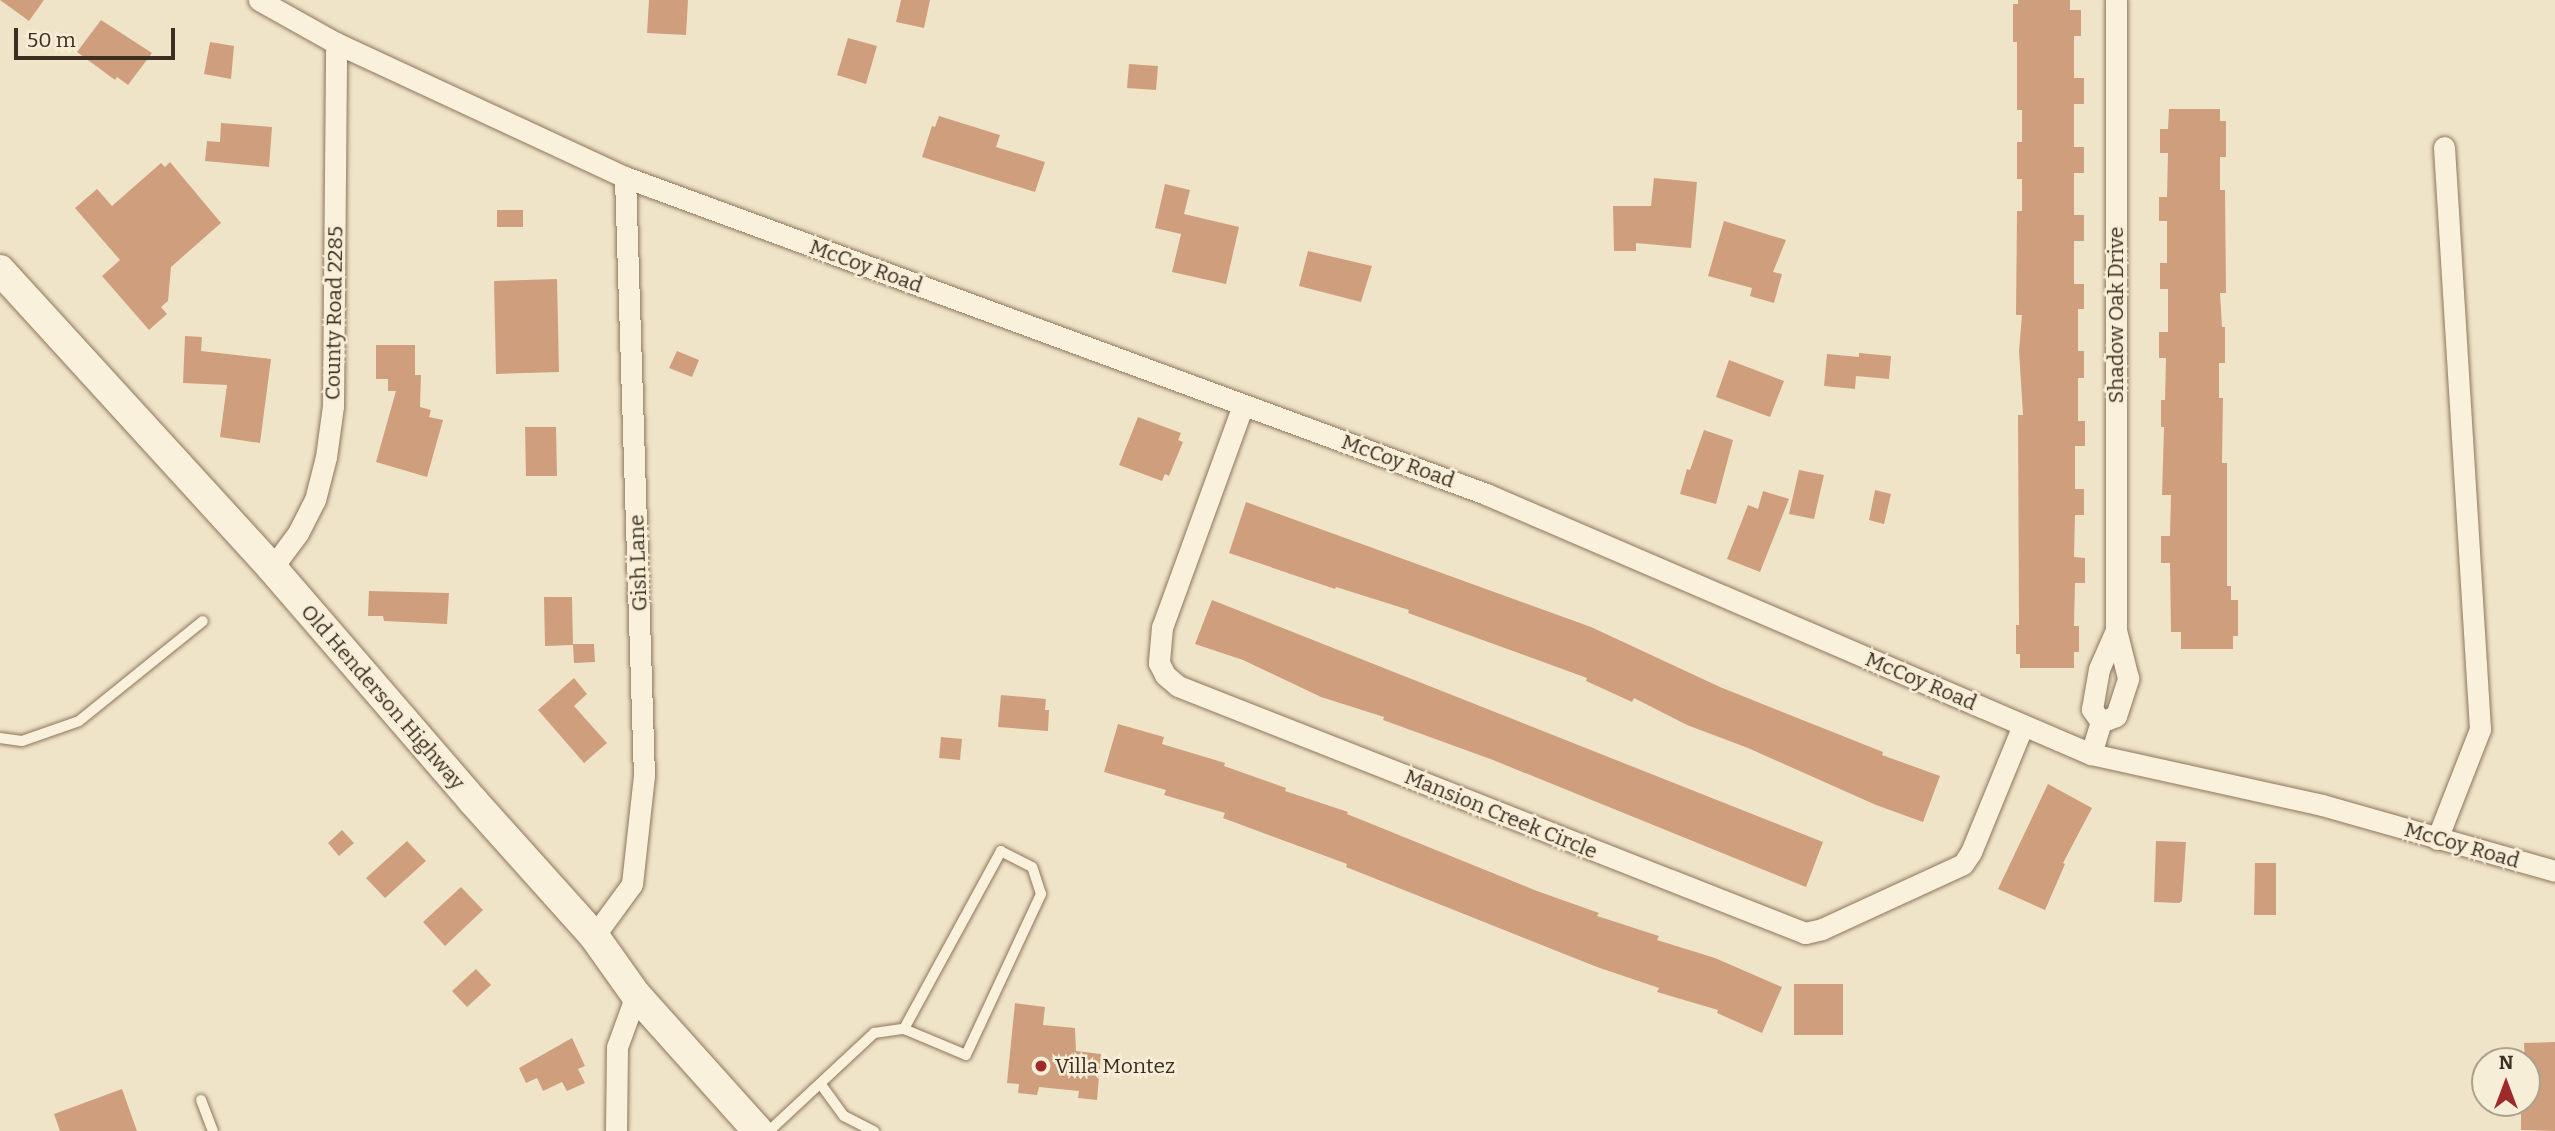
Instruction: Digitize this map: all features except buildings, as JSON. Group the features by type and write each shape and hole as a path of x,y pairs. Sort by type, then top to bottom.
{"main road":[{"name":"Old Henderson Highway","path":"0,270 272,568 473,801 594,936 636,995 758,1131"}],"street":[{"name":"McCoy Road","path":"259,0 336,43 625,177 1486,494 2091,754 2295,801 2322,804 2555,871"},
{"name":"Shadow Oak Drive","path":"2101,722 2116,716 2128,678 2116,630 2116,0"},
{"name":"County Road 2285","path":"272,568 298,533 315,500 327,457 333,406 336,43"},
{"path":"2437,839 2480,729 2444,147"},
{"name":"Gish Lane","path":"594,936 632,884 644,776 625,177"},
{"name":"Mansion Creek Circle","path":"1243,405 1162,626 1159,663 1165,675 1178,685 1805,933 1822,929 1963,864 1971,852 2023,725"},
{"name":"Shadow Oak Drive","path":"2101,722 2092,709 2099,669 2116,630"},
{"name":"Shadow Oak Drive","path":"2091,754 2101,722"},
{"path":"617,1131 617,1047 636,995"}],"lane":[{"path":"0,738 22,741 79,721 203,621"},
{"path":"769,1131 822,1086 874,1033 904,1029 966,1055 1041,894 1032,867 1000,851 904,1029"},
{"path":"822,1086 844,1116 874,1131"},
{"path":"201,1100 213,1131"}],"place":[{"name":"Villa Montez","path":"1041,1066"}]}
